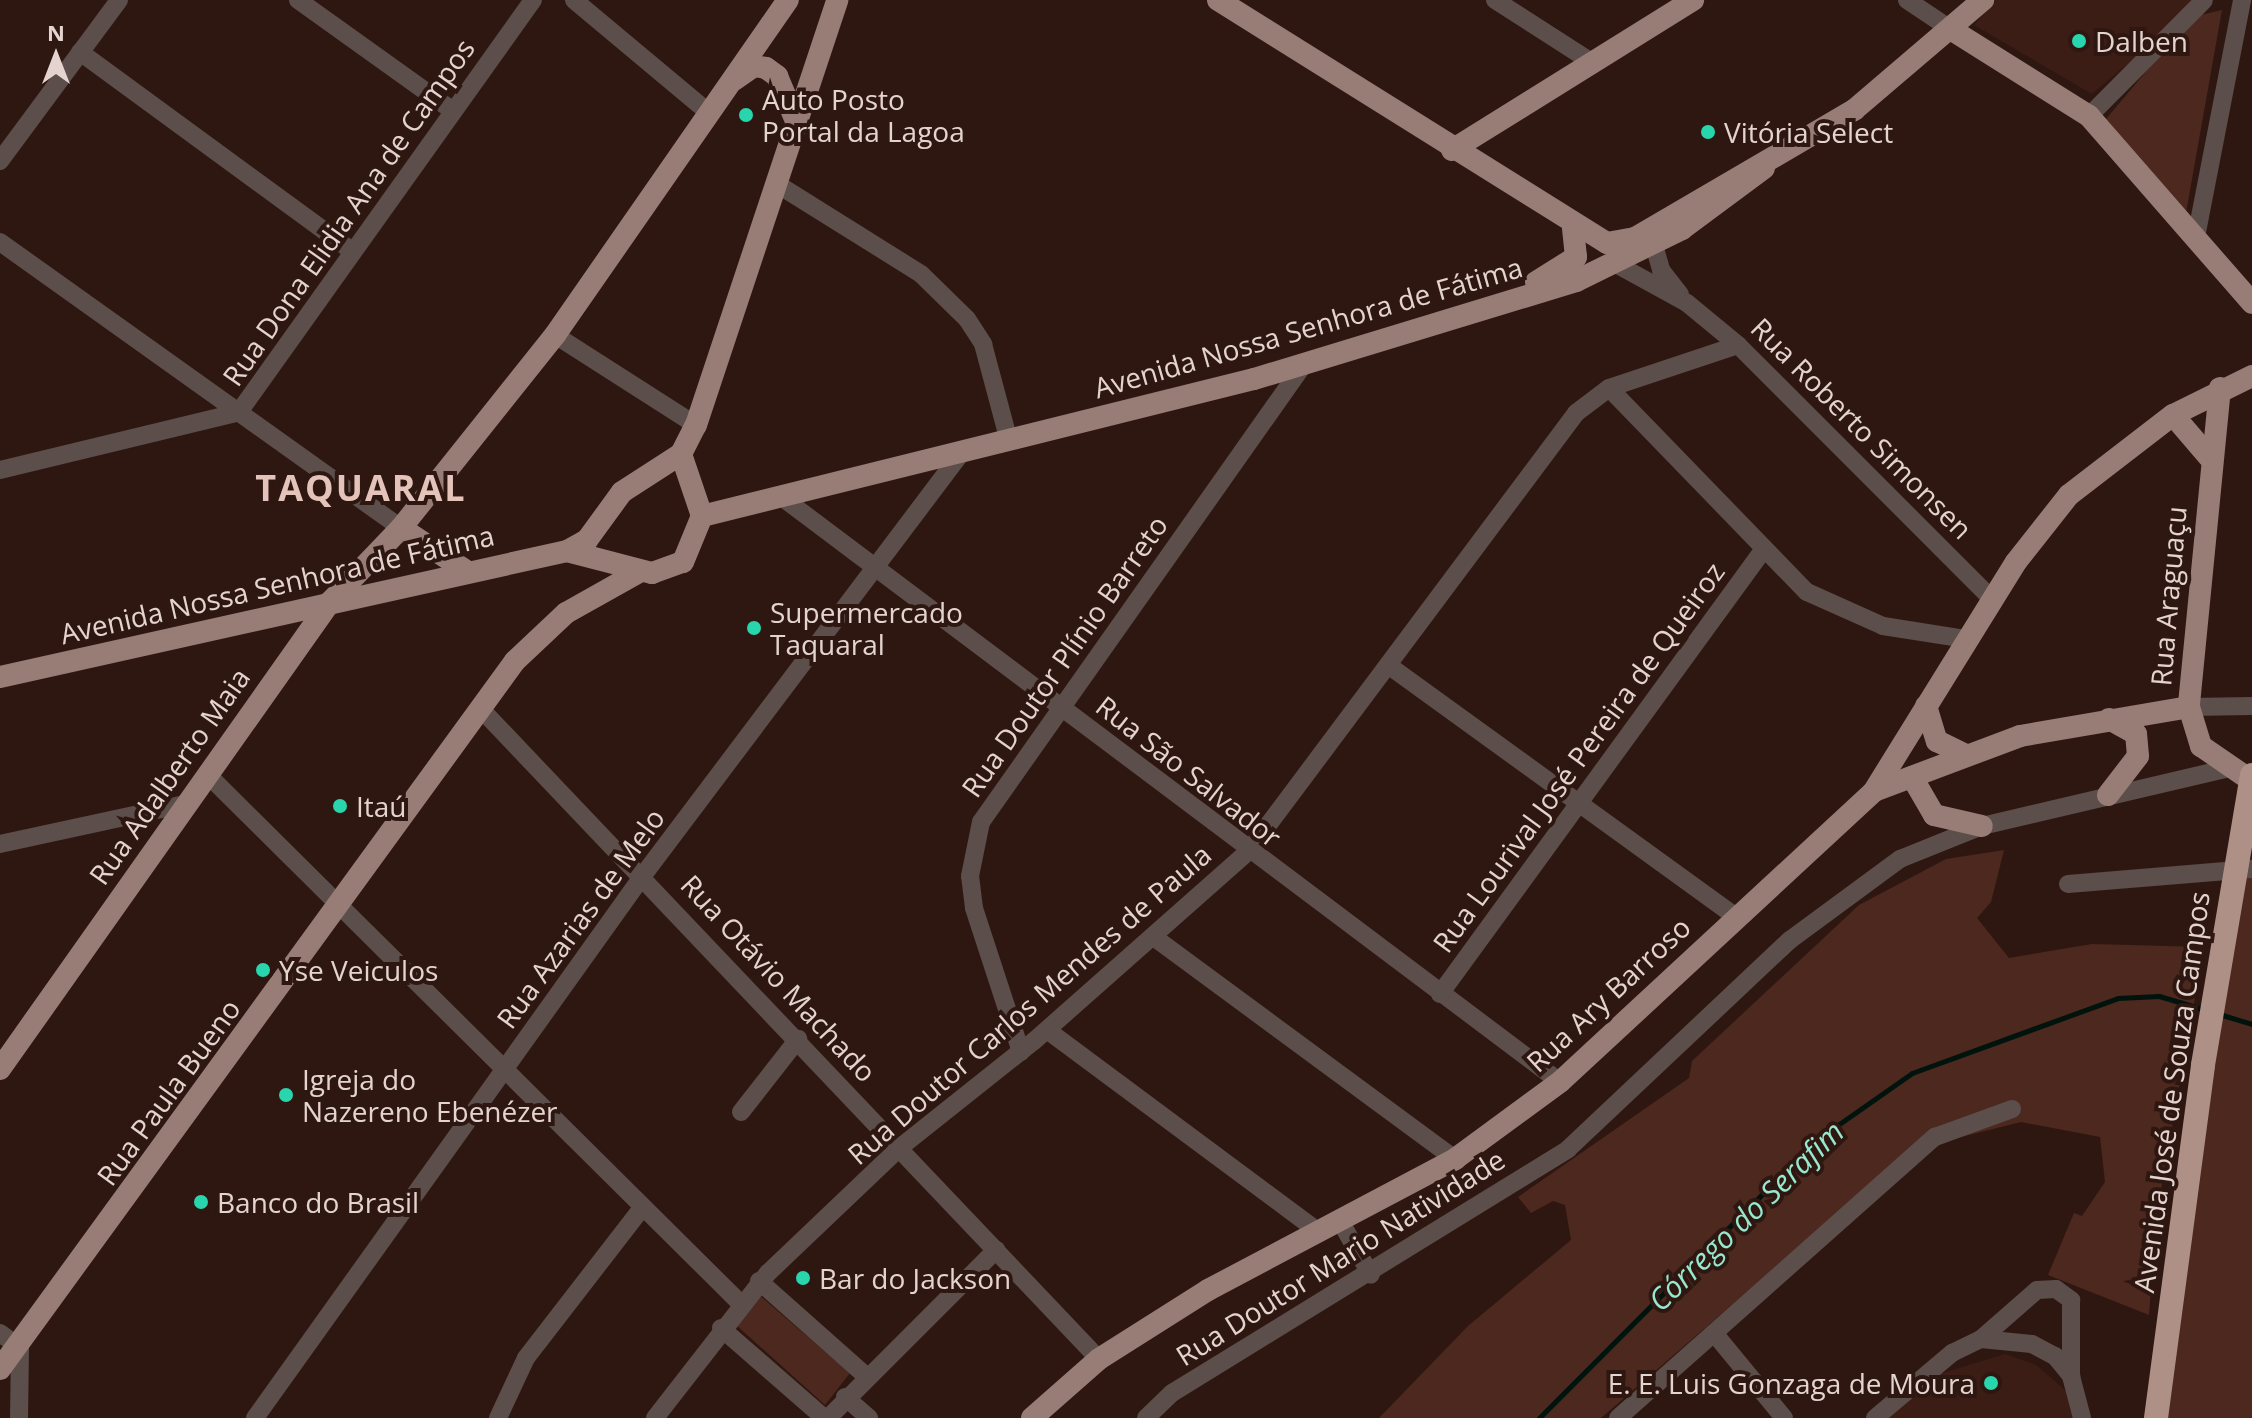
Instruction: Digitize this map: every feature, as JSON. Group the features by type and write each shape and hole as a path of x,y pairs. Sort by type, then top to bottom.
{"highway":[{"name":"Avenida José de Souza Campos","path":"2156,1418 2203,1065 2252,778"}],"main road":[{"name":"Rua Adalberto Maia","path":"0,1069 330,602 401,528 555,335 724,87 788,0"},
{"path":"567,551 602,525 622,492 681,454 696,425 837,0"},
{"path":"1218,0 1573,228 1618,265"},
{"path":"1452,150 1693,0"},
{"name":"Avenida Nossa Senhora de Fátima","path":"702,516 787,501 1302,367 1497,301 1618,265 1654,245 1854,110 1952,30 1983,0"},
{"path":"1952,30 2089,116 2197,232 2252,303"},
{"path":"724,87 754,66 766,68 777,76 796,121"},
{"name":"Avenida Nossa Senhora de Fátima","path":"1573,228 1607,243 1626,241 1764,168"},
{"path":"1497,301 1572,263 1579,248 1573,228"},
{"path":"1874,791 1965,639 2069,495 2173,415 2220,388 2252,376"},
{"name":"Rua Araguaçu","path":"2220,388 2209,457 2189,707 2201,746 2225,769 2252,778"},
{"path":"2173,415 2209,457"},
{"path":"681,454 702,516"},
{"name":"Rua Paula Bueno","path":"0,1369 20,1348 481,709 536,639 595,594 639,572 683,562 698,541 702,516"},
{"path":"401,528 468,572"},
{"path":"567,551 639,572"},
{"name":"Avenida Nossa Senhora de Fátima","path":"0,677 567,551"},
{"path":"1926,706 1937,741 1964,754"},
{"name":"Rua Ary Barroso","path":"1032,1418 1099,1359 1339,1219 1455,1159 1560,1082 1874,791 1964,754 2109,719 2189,707"},
{"path":"2108,795 2138,756 2136,734 2109,719"},
{"path":"1912,777 1934,815 1982,826"}],"street":[{"path":"0,161 119,0"},
{"path":"298,0 453,111"},
{"name":"Rua Dona Elidia Ana de Campos","path":"0,470 239,412 533,0"},
{"path":"574,0 708,112"},
{"path":"1495,0 1593,63"},
{"path":"1907,0 1952,30"},
{"path":"2089,116 2204,0"},
{"path":"2197,232 2242,0"},
{"path":"80,52 353,252"},
{"path":"777,184 921,274 967,319 983,344 1009,441"},
{"path":"0,242 401,528"},
{"name":"Rua Roberto Simonsen","path":"1654,245 1661,270 1687,303"},
{"name":"Rua Roberto Simonsen","path":"1618,265 1687,303 1738,345 1993,600"},
{"path":"555,335 696,425"},
{"name":"Rua Doutor Carlos Mendes de Paula","path":"655,1418 759,1281 898,1149 1047,1030 1155,938 1248,852 1552,442 1609,388 1738,345"},
{"name":"Rua Doutor Plínio Barreto","path":"1021,1052 974,908 972,863 981,822 1302,367"},
{"path":"1609,388 1761,553 1842,613 1965,639"},
{"name":"Rua Azarias de Melo","path":"255,1418 644,874 959,456"},
{"name":"Rua São Salvador","path":"787,501 1248,852 1560,1082"},
{"name":"Rua Lourival José Pereira de Queiroz","path":"1440,994 1582,804 1761,553"},
{"path":"1388,665 1736,917"},
{"name":"Rua Ary Barroso","path":"2189,707 2252,706"},
{"name":"Rua Otávio Machado","path":"481,709 644,874 898,1149 1099,1359"},
{"name":"Rua Doutor Mario Natividade","path":"1146,1418 1172,1393 1371,1275 1568,1149 1849,890 1982,826 2225,769"},
{"path":"207,774 341,904 641,1209 740,1303"},
{"path":"0,844 185,804"},
{"path":"2068,884 2252,869"},
{"path":"1155,938 1455,1159"},
{"path":"1047,1030 1318,1231"},
{"path":"741,1112 798,1039"},
{"path":"1618,1418 1935,1137 2012,1109"},
{"path":"498,1418 526,1358 641,1209"},
{"path":"1339,1219 1371,1275"},
{"path":"721,1328 826,1418 865,1375 996,1250"},
{"path":"759,1281 865,1375"},
{"path":"1876,1417 1952,1353 1981,1339 2037,1290 2056,1289 2071,1300 2071,1376 2082,1418"},
{"path":"0,1333 20,1348 19,1418"},
{"path":"1714,1333 1784,1418"},
{"path":"1981,1339 2032,1344 2071,1376"},
{"path":"1056,1395 1058,1418"},
{"path":"845,1397 869,1418"}],"shaded area":[{"path":"1996,0 2203,0 2092,94 1974,25"},
{"path":"2222,10 2186,213 2106,119 2192,17"},
{"path":"2004,850 1991,902 1977,918 2009,958 2092,944 2204,947 2156,1218 2149,1315 2048,1275 2074,1213 2082,1216 2105,1182 2100,1137 2021,1122 1949,1140 1927,1136 1601,1418 1379,1418 1468,1326 1571,1240 1565,1205 1553,1201 1531,1213 1518,1197 1689,1078 1692,1061 1859,905 1946,859"},
{"path":"2238,867 2252,869 2252,1418 2156,1418"},
{"path":"759,1295 850,1373 825,1405 736,1325"},
{"name":"E. E. Luis Gonzaga de Moura","path":"2005,1354 2036,1365 2066,1391 2073,1418 1885,1418 1933,1376"}],"waterway":[{"name":"Córrego do Serafim","path":"1539,1418 1815,1141 1912,1073 2118,998 2159,996 2206,1010"},
{"name":"Córrego do Serafim","path":"2219,1014 2252,1024"}],"place":[{"name":"Dalben","path":"2079,41"},
{"name":"Auto Posto Portal da Lagoa","path":"746,115"},
{"name":"Vitória Select","path":"1708,132"},
{"name":"Supermercado Taquaral","path":"754,628"},
{"name":"Itaú","path":"340,806"},
{"name":"Yse Veiculos","path":"263,970"},
{"name":"Igreja do Nazereno Ebenézer","path":"286,1095"},
{"name":"Banco do Brasil","path":"201,1202"},
{"name":"Bar do Jackson","path":"803,1278"},
{"name":"E. E. Luis Gonzaga de Moura","path":"1991,1383"}],"district":[{"name":"TAQUARAL","path":"361,488"}]}
